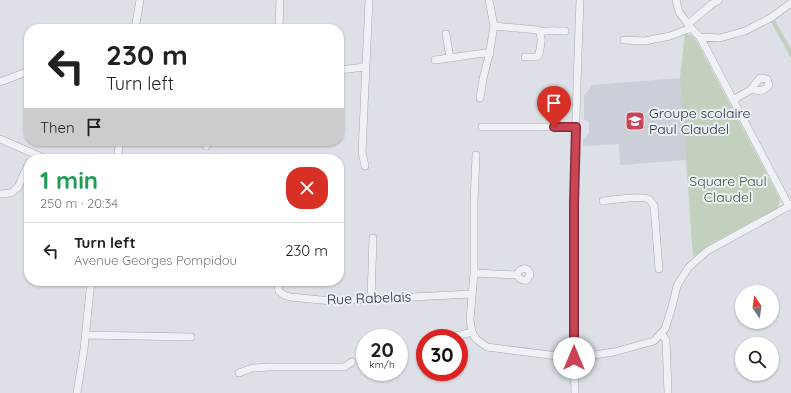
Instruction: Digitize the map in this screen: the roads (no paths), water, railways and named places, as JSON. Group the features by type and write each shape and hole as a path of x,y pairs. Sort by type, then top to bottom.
{"street":[{"path":"136,24 140,0"},
{"path":"279,24 280,0"},
{"path":"365,166 362,152 369,0"},
{"path":"480,98 490,53 494,26 489,0"},
{"path":"575,393 574,211 580,0"},
{"path":"476,155 474,202 474,273 470,320 472,332 476,338 487,348 574,358 614,352 654,341 665,328 677,286 688,268 707,251 790,205 700,37 689,26 679,12 676,0"},
{"path":"624,40 645,41 670,36 689,26 711,2 719,0"},
{"path":"700,37 720,38 745,31 772,17 791,3"},
{"path":"494,26 538,30 540,32 551,30 565,32"},
{"path":"525,57 536,57 539,55 540,32"},
{"path":"446,34 450,58"},
{"path":"435,60 490,53"},
{"path":"344,69 366,67"},
{"path":"0,82 24,73"},
{"path":"733,100 752,90"},
{"path":"482,127 576,127"},
{"path":"0,139 28,154"},
{"path":"0,194 11,193 18,188 24,174"},
{"path":"603,201 647,198 652,202 654,206 659,269"},
{"path":"371,299 373,238"},
{"path":"474,273 517,275"},
{"path":"77,393 84,349 90,286"},
{"name":"Rue Rabelais","path":"278,286 279,291 290,297 332,301 472,294"},
{"path":"468,333 472,332"},
{"path":"661,333 666,340 668,393"},
{"path":"85,335 191,337"},
{"path":"238,373 252,368 344,367 352,362"}],"place":[{"name":"Groupe scolaire Paul Claudel","path":"635,121"}],"park label":[{"name":"Square Paul Claudel","path":"728,190"}]}
